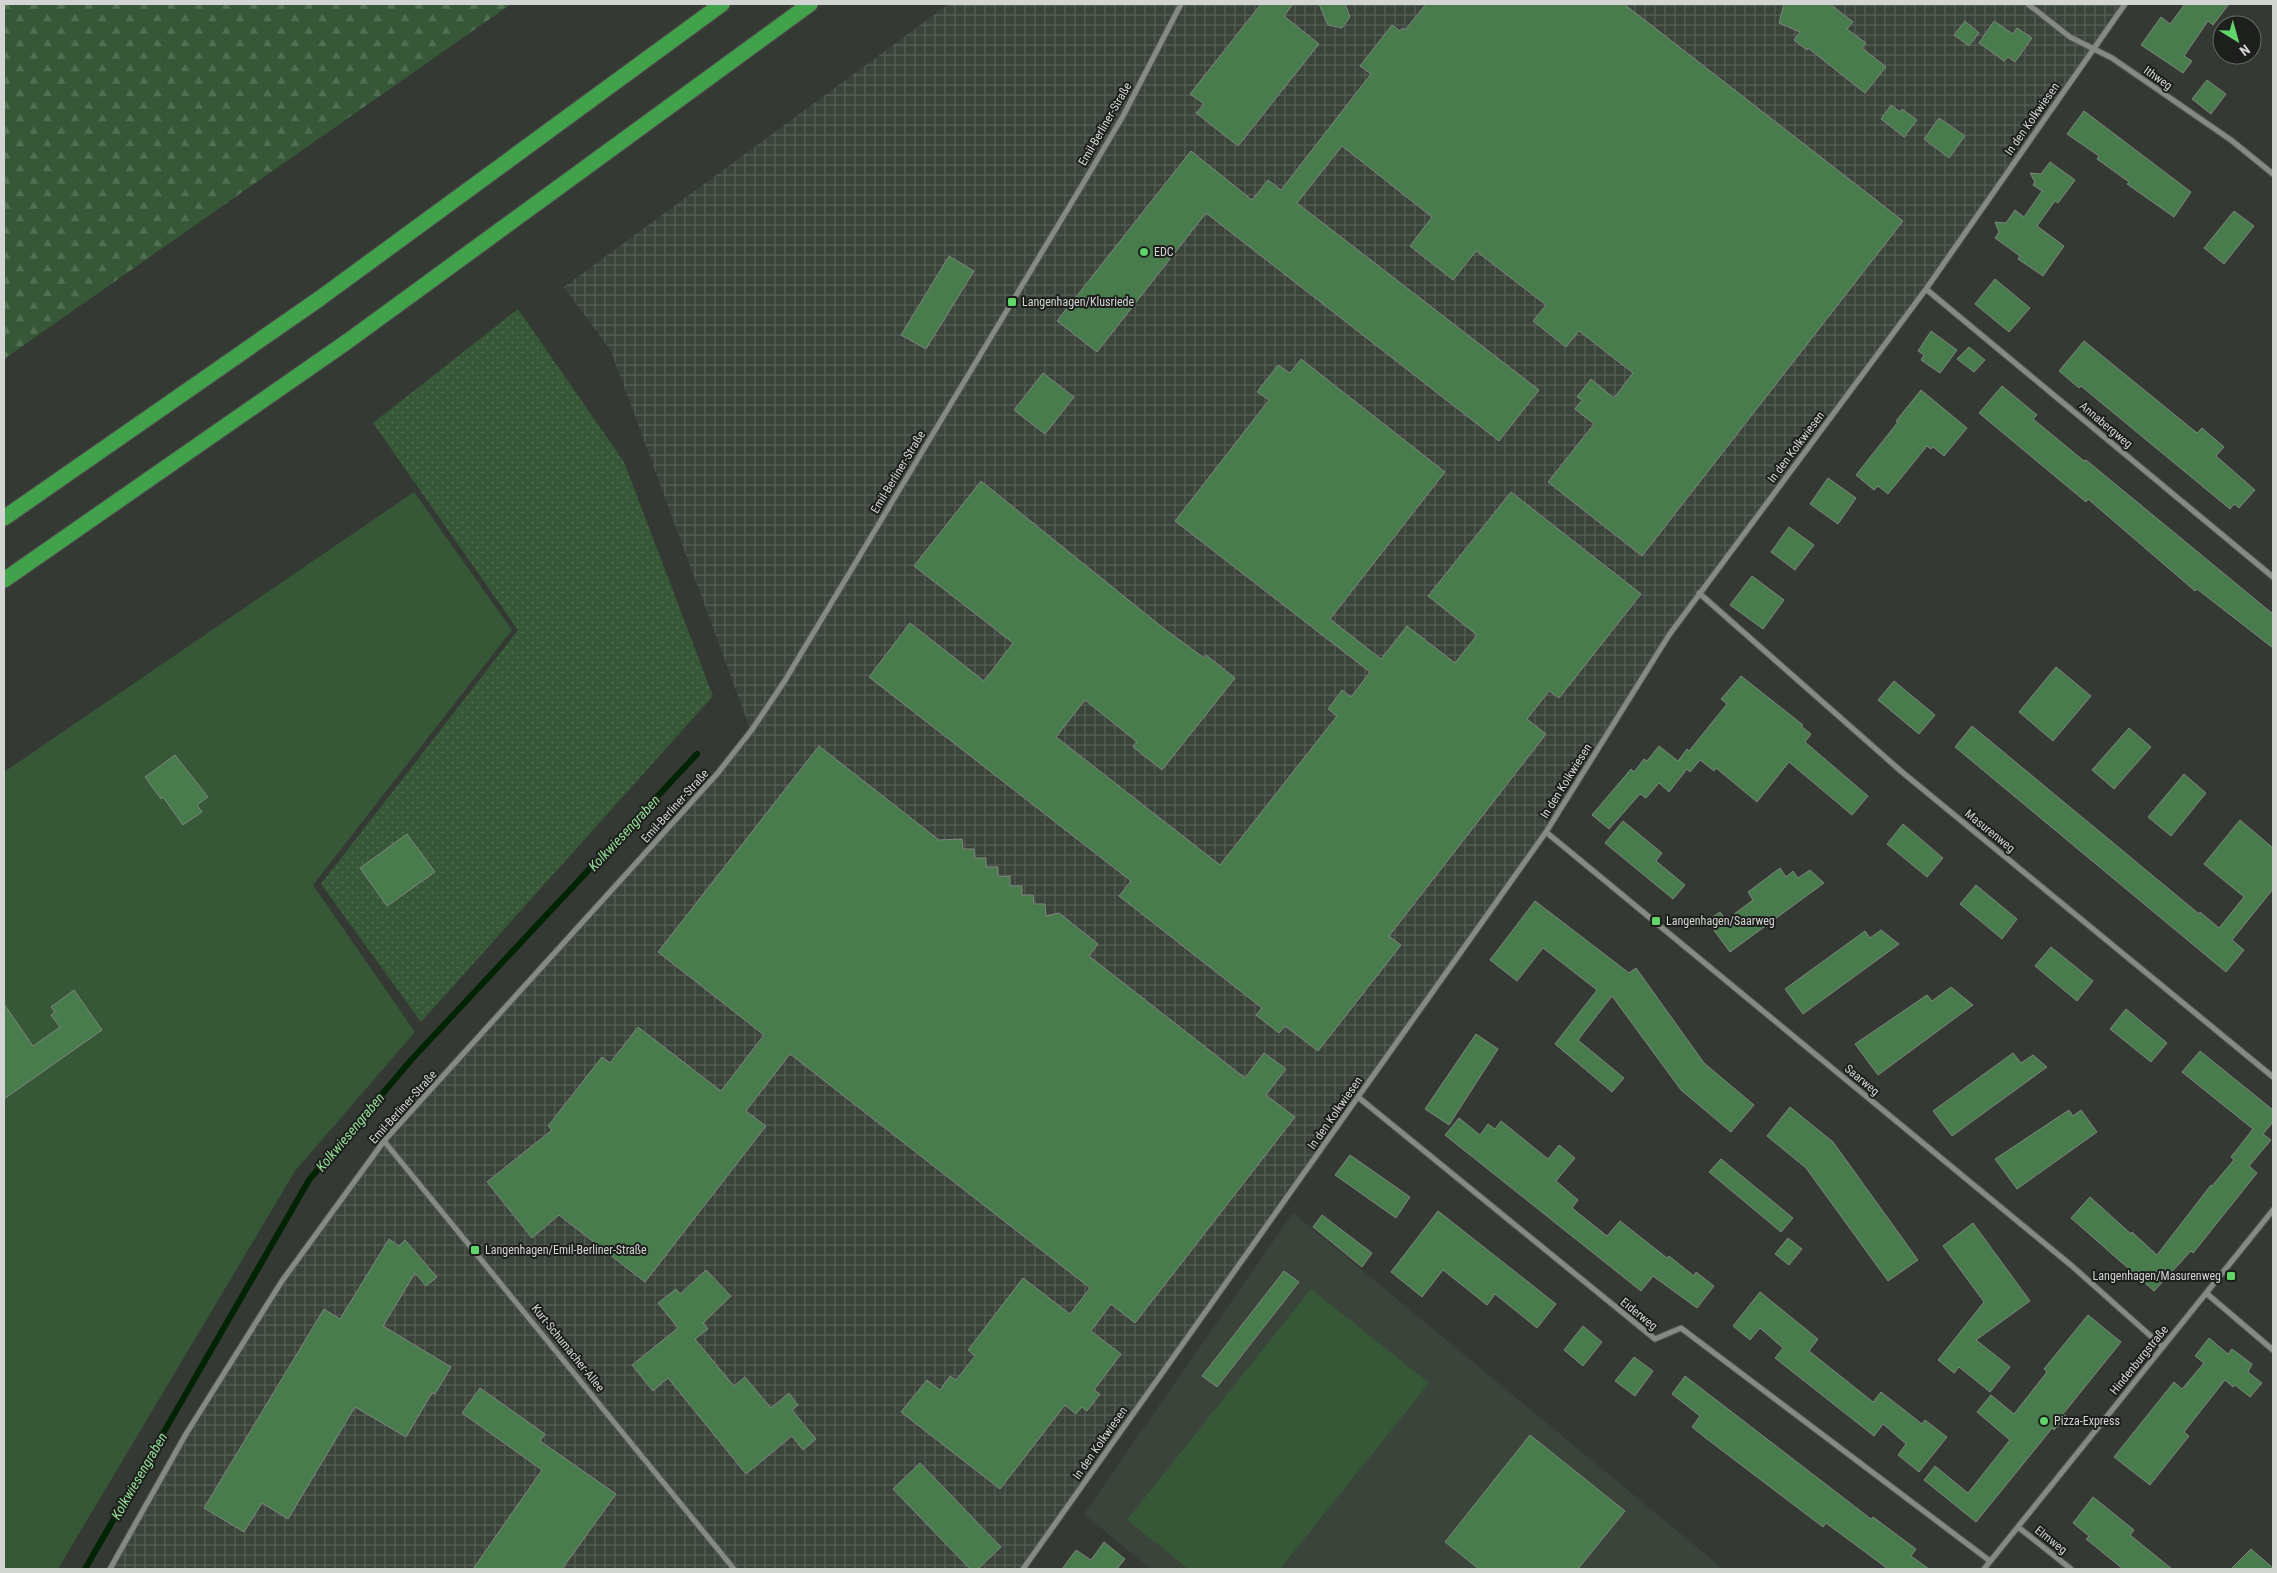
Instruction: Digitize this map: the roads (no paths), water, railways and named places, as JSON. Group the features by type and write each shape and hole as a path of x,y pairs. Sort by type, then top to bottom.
{"highway":[{"path":"4,518 320,299 722,4"},
{"path":"4,580 348,341 810,4"}],"street":[{"name":"Emil-Berliner-Straße","path":"110,1569 186,1434 282,1281 384,1141 667,830 717,774 751,731 784,682 1089,174 1123,116 1181,4"},
{"name":"Ithweg","path":"2028,4 2070,37 2112,58 2231,140 2273,174"},
{"name":"In den Kolkwiesen","path":"1024,1569 1546,832 1699,592 1926,289 2125,4"},
{"name":"Annabergweg","path":"1926,289 2273,577"},
{"name":"Masurenweg","path":"1699,592 1902,772 2273,1077"},
{"name":"Saarweg","path":"1546,832 2072,1266 2163,1346"},
{"name":"Eiderweg","path":"1358,1097 1655,1339 1681,1328 1990,1562"},
{"name":"Kurt-Schumacher-Allee","path":"384,1141 734,1569"},
{"name":"Hindenburgstraße","path":"1984,1569 2273,1210"},
{"path":"2206,1293 2273,1350"},
{"name":"Elmweg","path":"2018,1527 2071,1569"}],"waterway":[{"name":"Kolkwiesengraben","path":"85,1569 309,1180 412,1059 697,754"}],"place":[{"name":"EDC","path":"1144,252"},
{"name":"Langenhagen/Klusriede","path":"1012,302"},
{"name":"Langenhagen/Saarweg","path":"1656,921"},
{"name":"Langenhagen/Emil-Berliner-Straße","path":"475,1250"},
{"name":"Langenhagen/Masurenweg","path":"2231,1276"},
{"name":"Pizza-Express","path":"2044,1421"}]}
